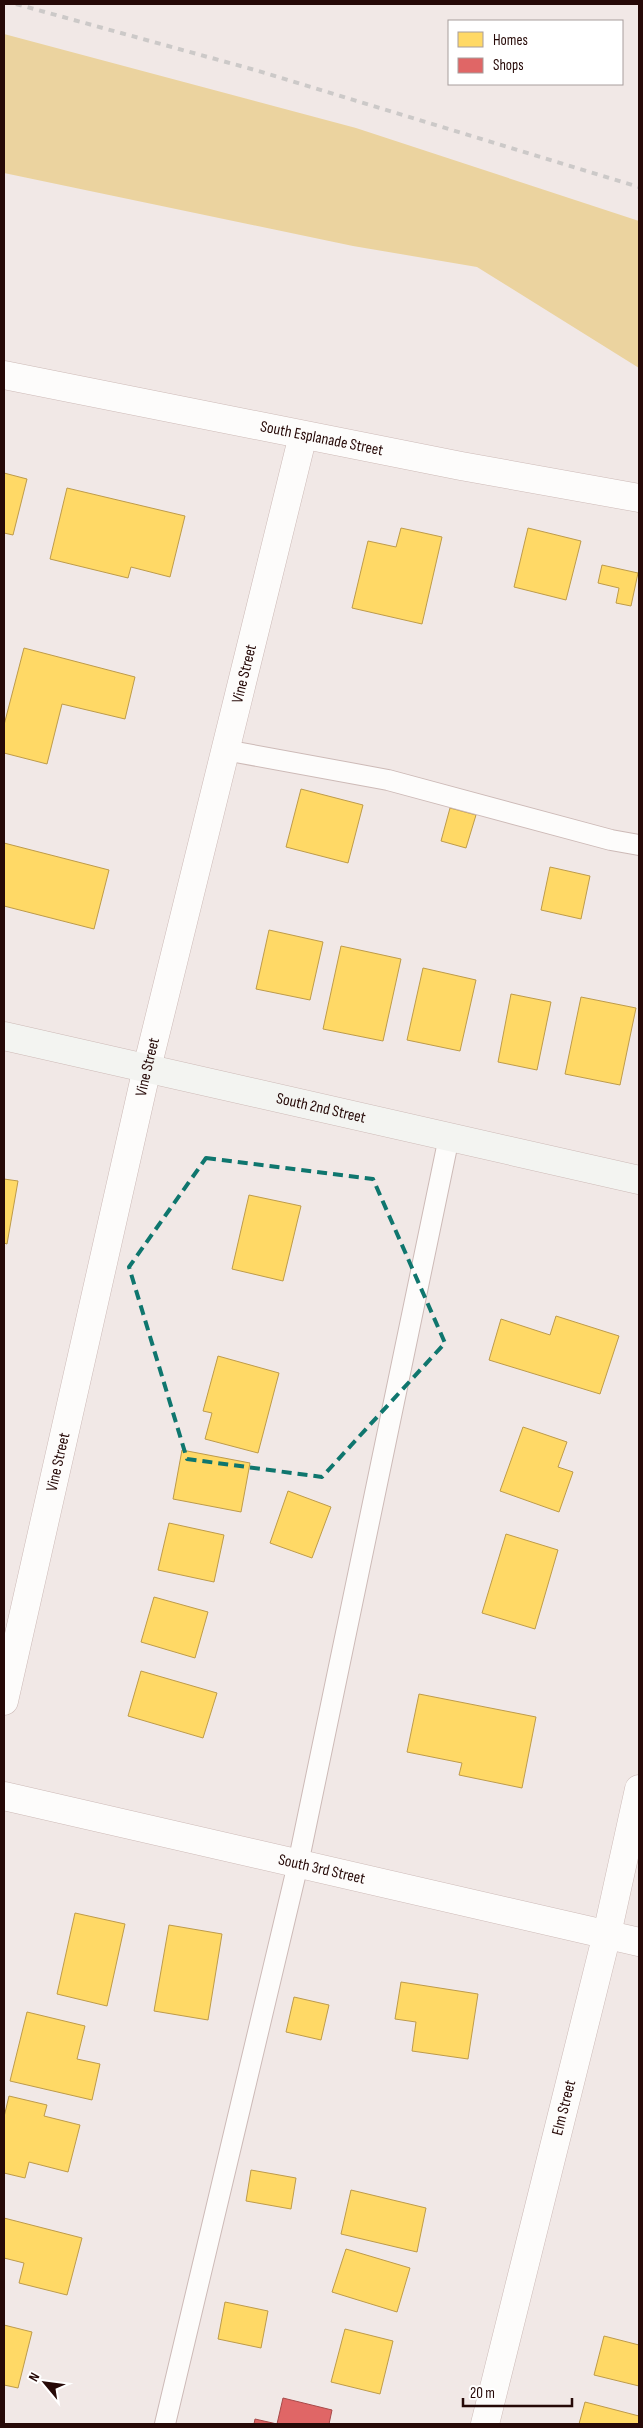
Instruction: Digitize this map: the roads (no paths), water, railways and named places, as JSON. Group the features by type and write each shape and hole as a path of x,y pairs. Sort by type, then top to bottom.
{"street":[{"name":"South Esplanade Street","path":"4,375 639,498"},
{"name":"Vine Street","path":"4,1701 147,1068 303,434"},
{"name":"South 2nd Street","path":"4,1036 639,1180"},
{"name":"Elm Street","path":"485,2424 607,1934 639,1789"},
{"name":"South 3rd Street","path":"4,1796 639,1942"}],"lane":[{"path":"225,750 388,780 602,837 639,844"},
{"path":"165,2424 298,1864 449,1137"}],"railway":[{"path":"16,4 255,70 639,187"}]}
